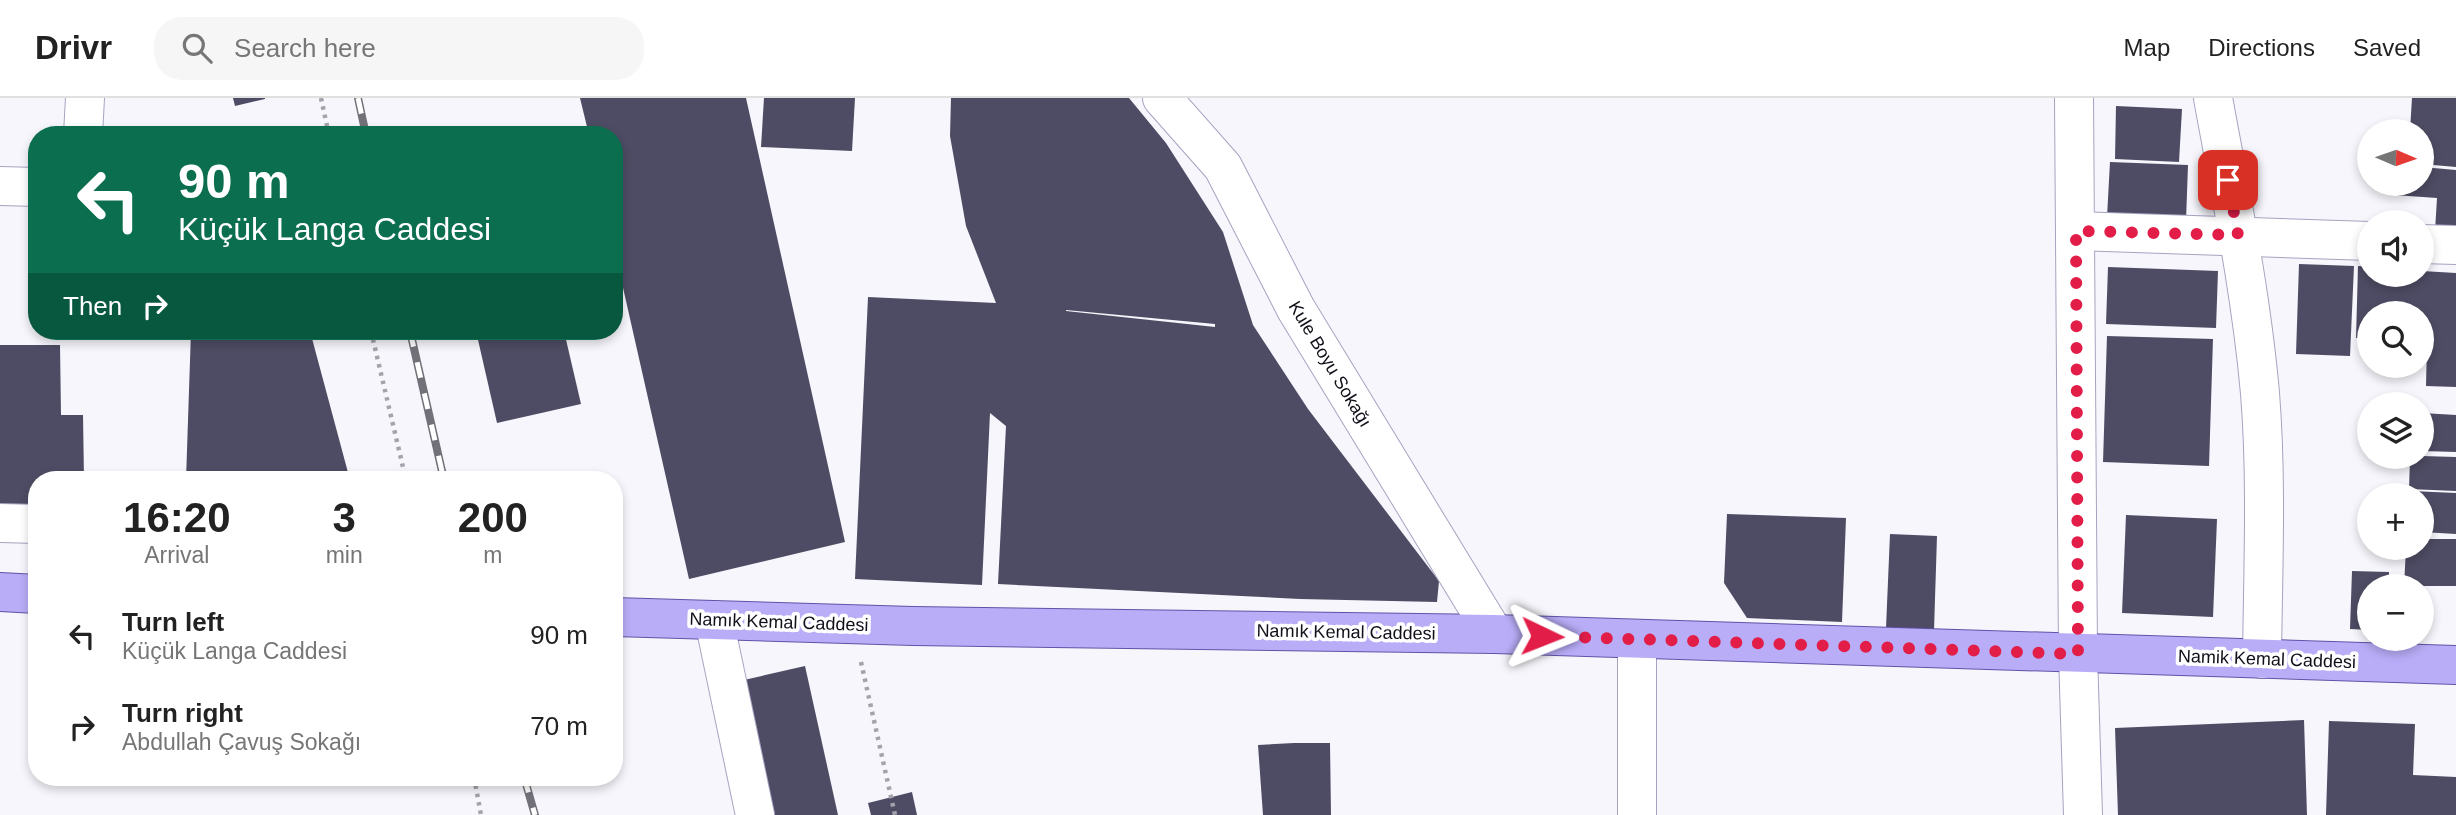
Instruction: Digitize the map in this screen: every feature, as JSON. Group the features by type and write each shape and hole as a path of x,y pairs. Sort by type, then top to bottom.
{"main road":[{"path":"0,592 28,594"},
{"name":"Namık Kemal Caddesi","path":"623,617 852,624 1494,634 2078,654"},
{"name":"Namik Kemal Caddesi","path":"2078,654 2456,666"}],"street":[{"path":"83,126 85,98"},
{"name":"Kule Boyu Sokağı","path":"1162,98 1223,167 1296,309 1494,634"},
{"path":"2074,98 2078,654 2083,815"},
{"path":"2213,98 2252,317 2264,469 2262,659"},
{"path":"0,186 28,187"},
{"path":"2076,231 2357,240"},
{"path":"2434,244 2456,245"},
{"path":"0,523 28,524"},
{"path":"714,620 755,815"},
{"path":"1637,640 1637,815"}],"path":[{"path":"321,98 327,126"},
{"path":"373,340 404,471"},
{"path":"852,624 895,815"},
{"path":"476,786 481,815"}],"building":[{"path":"233,98 265,98 265,99 235,106"},
{"path":"580,98 746,98 845,542 689,579 623,288 623,126 587,126"},
{"path":"764,98 855,98 852,151 761,147"},
{"path":"951,98 1129,98 1166,143 1223,232 1253,325 1308,409 1439,581 1437,602 1300,599 998,584 1006,426 990,413 982,585 855,579 868,297 996,303 966,226 950,136","holes":["1066,310 1215,324 1215,327"]},
{"path":"2412,98 2456,98 2456,167 2434,165 2434,119 2411,119"},
{"path":"2116,106 2182,109 2179,162 2115,159"},
{"path":"2110,162 2188,165 2186,221 2107,217"},
{"path":"2434,168 2456,170 2456,233 2435,231 2437,198 2408,196 2434,196"},
{"path":"2299,264 2354,266 2350,356 2296,354"},
{"path":"2108,267 2218,271 2216,328 2106,324"},
{"path":"2434,272 2456,273 2456,387 2426,386 2426,378 2434,378 2434,301 2357,301 2357,287 2434,287"},
{"path":"2107,336 2213,339 2209,466 2103,462"},
{"path":"191,340 312,340 348,471 186,471"},
{"path":"478,340 566,340 581,404 497,423"},
{"path":"0,345 60,345 61,415 83,415 84,471 28,471 28,512 0,512"},
{"path":"2434,414 2456,415 2456,452 2434,451"},
{"path":"2434,456 2456,457 2456,491 2434,490 2434,483 2409,483 2410,469 2434,469"},
{"path":"2434,492 2456,493 2456,534 2434,533"},
{"path":"1727,514 1846,518 1842,622 1747,618 1724,583"},
{"path":"2126,515 2217,519 2213,617 2122,613"},
{"path":"1890,534 1937,536 1934,630 1886,628"},
{"path":"2434,539 2456,539 2456,586 2434,586 2434,574 2405,574 2405,560 2434,560"},
{"path":"2352,571 2389,572 2357,574 2357,629 2350,629"},
{"path":"805,666 838,815 775,815 744,680"},
{"path":"2304,720 2307,815 2118,815 2115,728"},
{"path":"2329,721 2415,724 2413,775 2456,777 2456,815 2326,815"},
{"path":"1330,743 1331,815 1263,815 1258,745"},
{"path":"912,792 917,815 871,815 868,803"}],"railway":[{"path":"358,98 364,126"},
{"path":"412,340 442,471"},
{"path":"527,786 535,815"}],"route":[{"path":"1542,636 2078,654 2076,231 2238,235 2228,180"}]}
